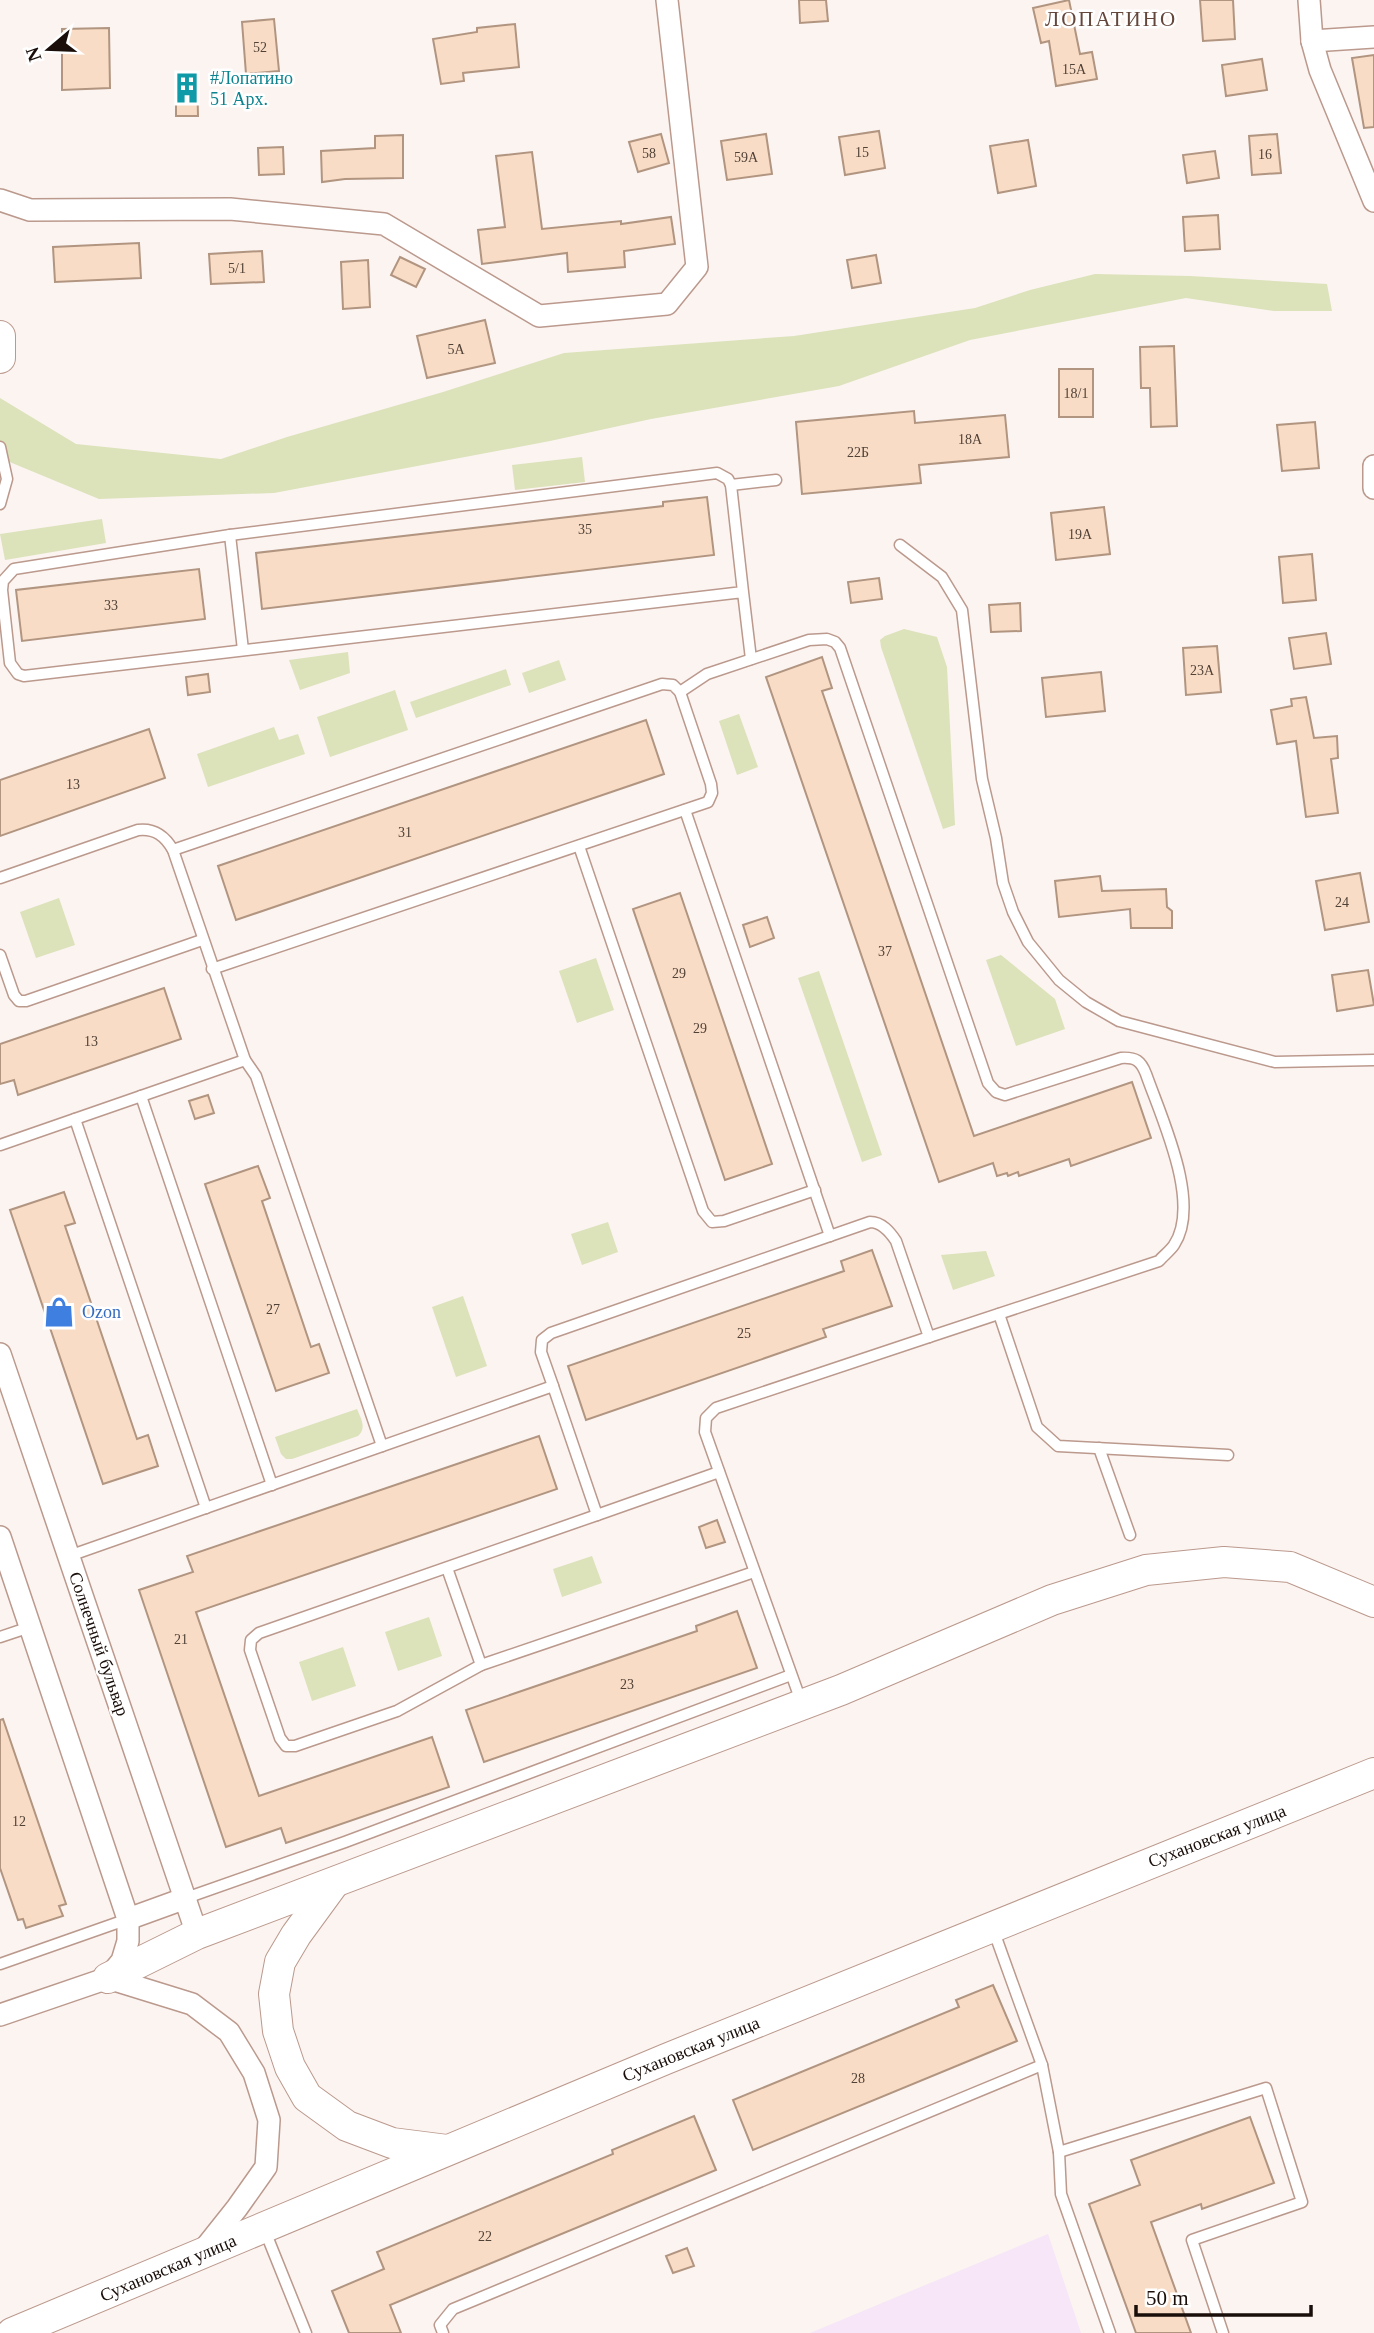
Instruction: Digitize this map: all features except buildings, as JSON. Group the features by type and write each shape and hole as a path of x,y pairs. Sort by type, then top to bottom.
{"street":[{"path":"0,200 30,210 230,209 384,224 539,316 667,304 697,267 667,0"},
{"path":"1309,0 1312,41 1320,70 1374,201"},
{"path":"1312,41 1374,37"},
{"path":"0,335 0,358"},
{"path":"1374,466 1374,488"},
{"name":"Солнечный бульвар","path":"0,1354 6,1393 69,1556 197,1934"},
{"path":"0,1537 128,1919 128,1941 122,1961 108,1978"},
{"path":"0,2015 108,1978 197,1934 802,1704 1052,1600 1146,1570 1224,1562 1290,1567 1374,1602"},
{"name":"Сухановская улица","path":"12,2333 666,2059 1374,1773"},
{"path":"334,1883 280,1962 274,1994 278,2031 290,2067 307,2097 347,2126 391,2143 449,2151"},
{"path":"128,1919 186,1899"},
{"path":"108,1978 192,2004 229,2032 254,2073 269,2120 266,2167 201,2253"}],"lane":[{"path":"0,447 7,479 0,504"},
{"path":"0,564 14,569 230,536 717,473 728,479 731,485 751,659"},
{"path":"731,485 776,481"},
{"path":"230,536 243,650"},
{"path":"900,545 942,577 962,610 982,779 1003,883 1013,912 1028,942 1059,980 1086,1002 1119,1021 1275,1062 1374,1060"},
{"path":"14,569 3,581 2,590 10,663 18,674 24,676 743,592"},
{"path":"680,692 707,674 808,640 827,639 835,642 840,648 988,1083 1005,1095 1121,1058 1132,1057 1142,1063 1181,1175 1184,1197 1182,1221 1175,1245 1159,1261 716,1408 706,1418 705,1432 802,1704"},
{"path":"173,850 662,684 673,685 680,692 711,783 712,793 708,802 212,969"},
{"path":"685,810 830,1236"},
{"path":"0,878 138,830 148,829 168,840 245,1060 256,1076 382,1446"},
{"path":"579,846 703,1211 712,1223 724,1221 815,1190"},
{"path":"0,954 14,995 19,1001 26,1001 202,940"},
{"path":"0,1145 245,1060"},
{"path":"141,1096 271,1485"},
{"path":"75,1119 206,1508"},
{"path":"597,1515 541,1352 542,1340 551,1333 870,1222 880,1224 896,1241 929,1337"},
{"path":"999,1314 1037,1427 1058,1446 1227,1455"},
{"path":"69,1556 553,1386"},
{"path":"1099,1448 1130,1535"},
{"path":"719,1472 259,1633 251,1640 250,1650 280,1738 286,1746 295,1746 397,1711 481,1665 754,1572"},
{"path":"447,1568 481,1665"},
{"path":"0,1637 30,1627"},
{"path":"186,1899 791,1675"},
{"path":"0,1964 128,1919"},
{"path":"992,1926 1042,2065 1059,2152 1061,2194 1110,2333"},
{"path":"443,2333 440,2325 453,2309 1042,2065"},
{"path":"1059,2152 1266,2088 1302,2202 1192,2239 1223,2333"},
{"path":"264,2228 306,2333"}],"shaded area":[{"path":"1048,2234 1081,2333 810,2333"}],"green space":[{"path":"1095,274 1327,284 1332,311 1274,311 1186,298 970,340 839,386 651,419 550,441 274,493 99,499 0,458 0,398 76,444 221,459 564,353 794,336 975,308 1030,290"},
{"path":"582,457 585,482 515,490 512,465"},
{"path":"102,519 106,543 5,560 0,534"},
{"path":"904,629 937,637 947,667 955,825 943,829 881,647 880,640 885,636"},
{"path":"348,652 350,673 300,690 289,660"},
{"path":"559,660 566,680 529,693 522,673"},
{"path":"506,669 511,685 416,718 410,702"},
{"path":"395,690 408,730 330,757 317,717"},
{"path":"739,714 758,767 737,775 719,721"},
{"path":"274,727 279,740 298,734 305,754 208,787 197,754"},
{"path":"59,898 75,945 36,958 20,912"},
{"path":"1001,955 1055,999 1065,1029 1016,1046 986,960"},
{"path":"596,958 614,1010 577,1023 559,971"},
{"path":"819,971 882,1155 862,1162 798,978"},
{"path":"608,1222 618,1252 582,1265 571,1234"},
{"path":"986,1251 995,1276 953,1290 941,1255"},
{"path":"463,1296 487,1366 456,1377 432,1307"},
{"path":"357,1409 363,1427 358,1436 292,1459 286,1459 281,1454 275,1437"},
{"path":"592,1556 602,1583 562,1597 553,1569"},
{"path":"429,1617 442,1656 398,1671 385,1632"},
{"path":"343,1647 356,1686 312,1701 299,1662"}],"place":[{"name":"#Лопатино 51 Арх.","path":"187,88"},
{"name":"Ozon","path":"59,1312"}],"district":[{"name":"ЛОПАТИНО","path":"1111,19"}]}
